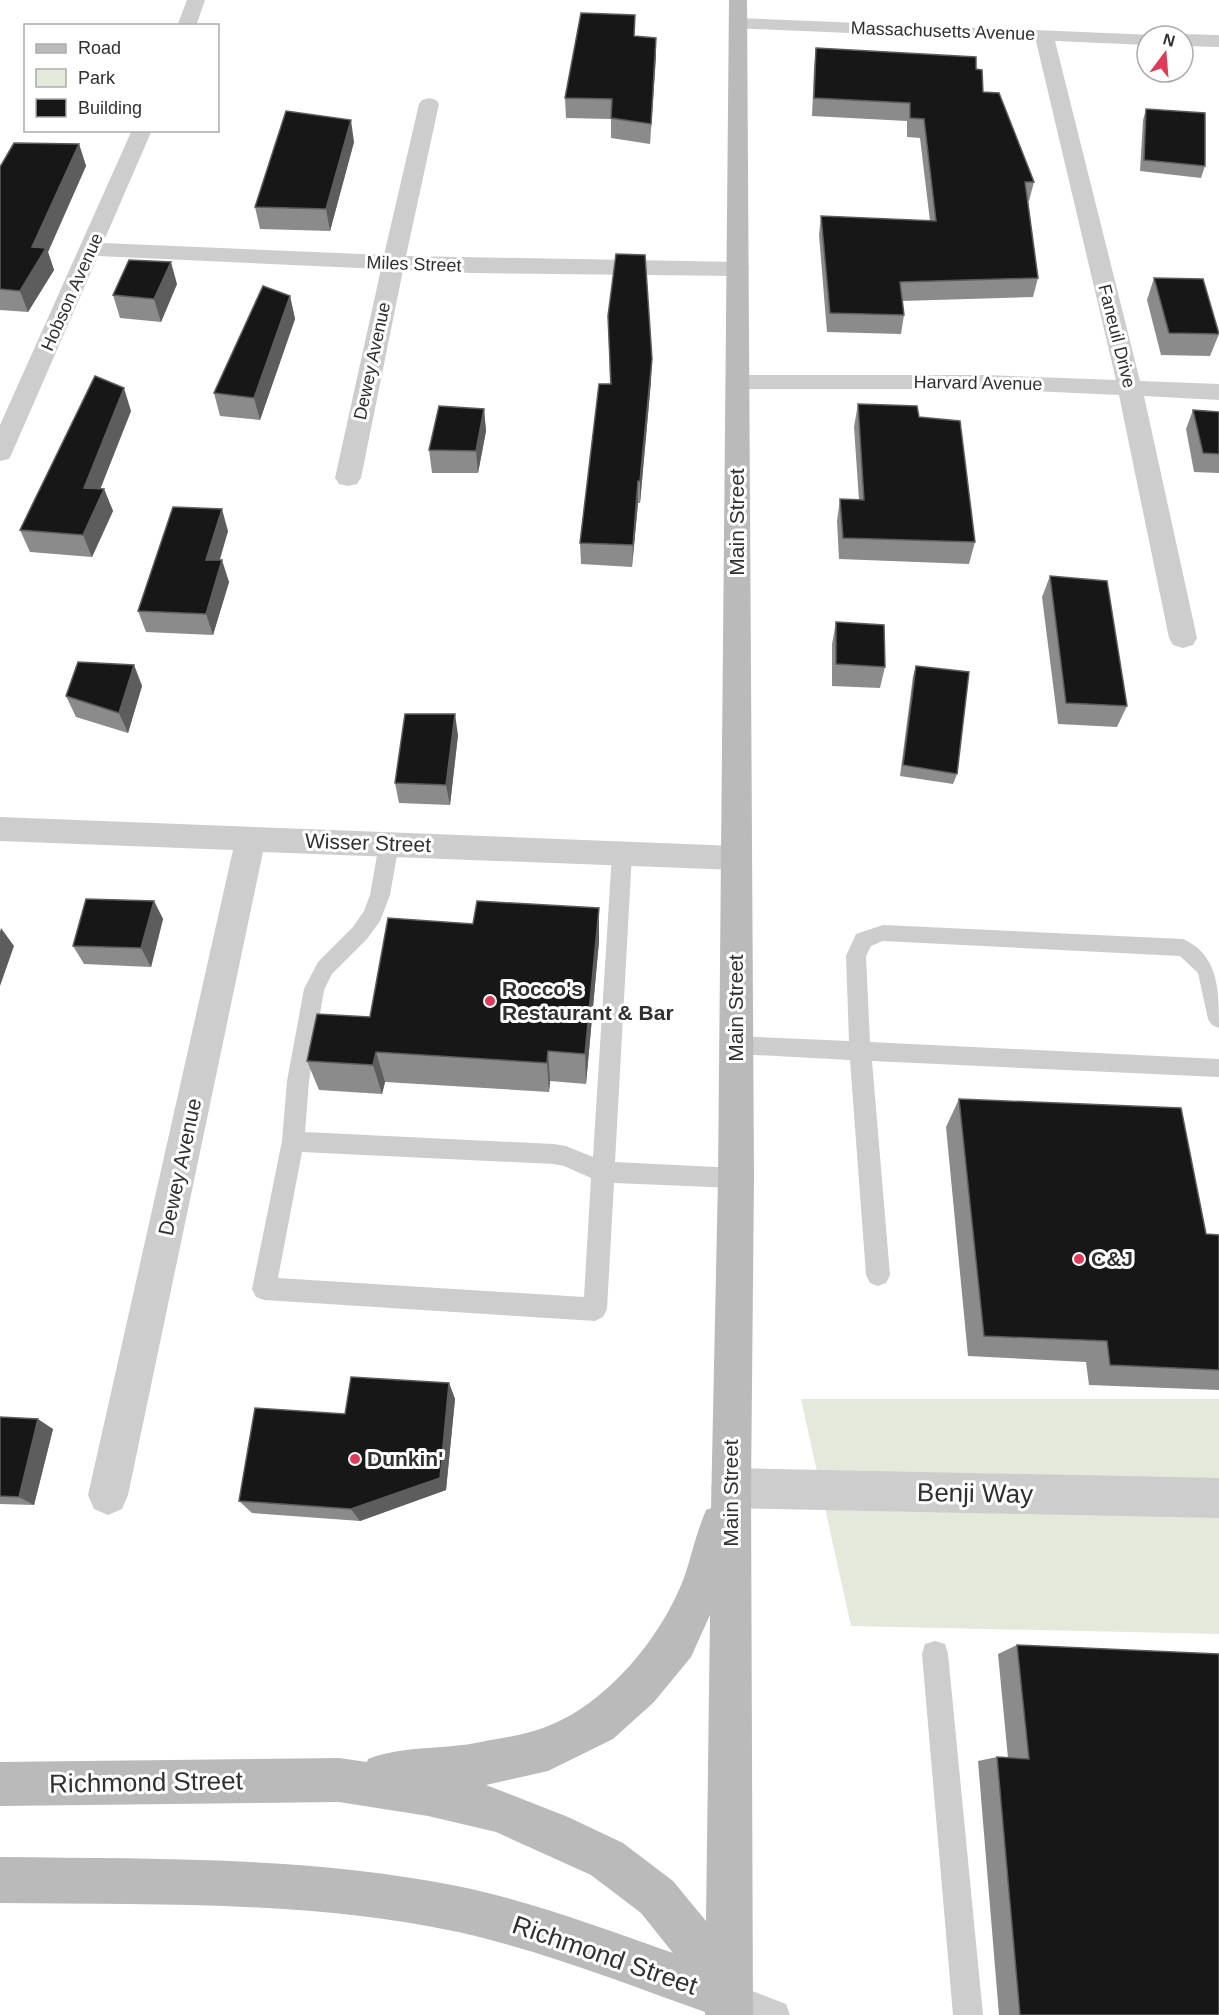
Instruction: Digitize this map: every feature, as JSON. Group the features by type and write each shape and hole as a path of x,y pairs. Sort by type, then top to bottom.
{"main road":[{"name":"Main Street","path":"729,2006 731,1488 736,1178 738,12"},
{"path":"339,1780 478,1765 548,1749 598,1724 639,1687 676,1642 704,1580 731,1488"},
{"name":"Richmond Street","path":"0,1784 339,1780 428,1794 497,1810 607,1859 657,1897 696,1945 729,2006"},
{"name":"Richmond Street","path":"0,1880 269,1885 364,1893 458,1909 537,1930 729,2006"}],"street":[{"path":"187,24 196,0"},
{"name":"Massachusetts Avenue","path":"738,12 1044,35 1135,39"},
{"name":"Faneuil Drive","path":"1044,35 1130,388 1183,638"},
{"path":"1195,40 1219,41"},
{"name":"Dewey Avenue","path":"348,478 429,104"},
{"name":"Hobson Avenue","path":"0,453 141,132"},
{"name":"Miles Street","path":"91,249 393,263 738,269"},
{"name":"Harvard Avenue","path":"738,382 986,382 1219,392"},
{"name":"Wisser Street","path":"0,829 736,858"},
{"name":"Dewey Avenue","path":"108,1495 251,838"},
{"name":"Benji Way","path":"731,1488 1219,1498"}],"lane":[{"path":"389,844 374,915 360,933 325,968 314,989 297,1081 293,1141 264,1289 595,1309 622,854"},
{"path":"878,1275 860,1051 857,950 863,939 883,933 1183,948 1198,955 1207,966 1219,1019"},
{"path":"736,1045 1219,1068"},
{"path":"293,1141 554,1154 566,1156 602,1172 736,1178"},
{"path":"935,1654 968,2015"},
{"path":"729,2006 775,2015"}],"green space":[{"path":"801,1399 1219,1399 1219,1634 851,1626"}],"building":[{"path":"581,13 635,15 634,36 656,38 651,124 611,118 612,99 565,98"},
{"path":"816,48 976,57 976,69 982,70 983,92 999,93 1034,182 1025,182 1038,278 900,282 904,315 830,313 821,216 936,221 924,119 910,118 910,103 814,98"},
{"path":"1146,109 1205,113 1205,166 1144,160"},
{"path":"286,111 351,120 326,209 255,207"},
{"path":"14,143 79,144 32,247 46,248 20,291 0,289 0,167"},
{"path":"616,254 645,255 652,359 633,545 580,543 599,384 611,384 608,316"},
{"path":"129,260 171,262 154,299 113,295"},
{"path":"1154,278 1203,279 1219,334 1169,333"},
{"path":"263,286 290,296 254,398 214,393"},
{"path":"95,376 124,388 84,488 104,489 83,535 20,530"},
{"path":"858,404 917,406 919,417 960,421 975,542 843,538 840,499 864,500"},
{"path":"439,406 484,409 476,451 429,450"},
{"path":"1193,410 1219,412 1219,454 1203,453"},
{"path":"173,507 222,509 206,560 222,560 206,614 138,611"},
{"path":"1050,576 1107,581 1127,706 1066,703"},
{"path":"836,622 884,625 885,667 836,664"},
{"path":"78,662 134,665 119,713 66,696"},
{"path":"916,666 969,672 957,774 903,765"},
{"path":"405,714 455,714 446,785 395,783"},
{"path":"86,899 154,901 141,948 73,946"},
{"name":"Rocco's Restaurant & Bar","path":"477,901 599,908 585,1054 548,1051 547,1063 376,1052 373,1065 307,1061 317,1014 370,1017 388,918 473,924"},
{"name":"C&J","path":"959,1099 1181,1108 1206,1234 1219,1235 1219,1370 1110,1365 1107,1341 984,1336"},
{"name":"Dunkin'","path":"351,1377 449,1383 440,1478 351,1509 239,1501 255,1408 345,1414"},
{"path":"0,1417 38,1419 19,1497 0,1496"},
{"path":"1017,1645 1219,1654 1219,2015 1020,2015 997,1757 1029,1759"}],"place":[{"name":"Rocco's Restaurant & Bar","path":"490,1001"},
{"name":"C&J","path":"1079,1259"},
{"name":"Dunkin'","path":"355,1459"}]}
